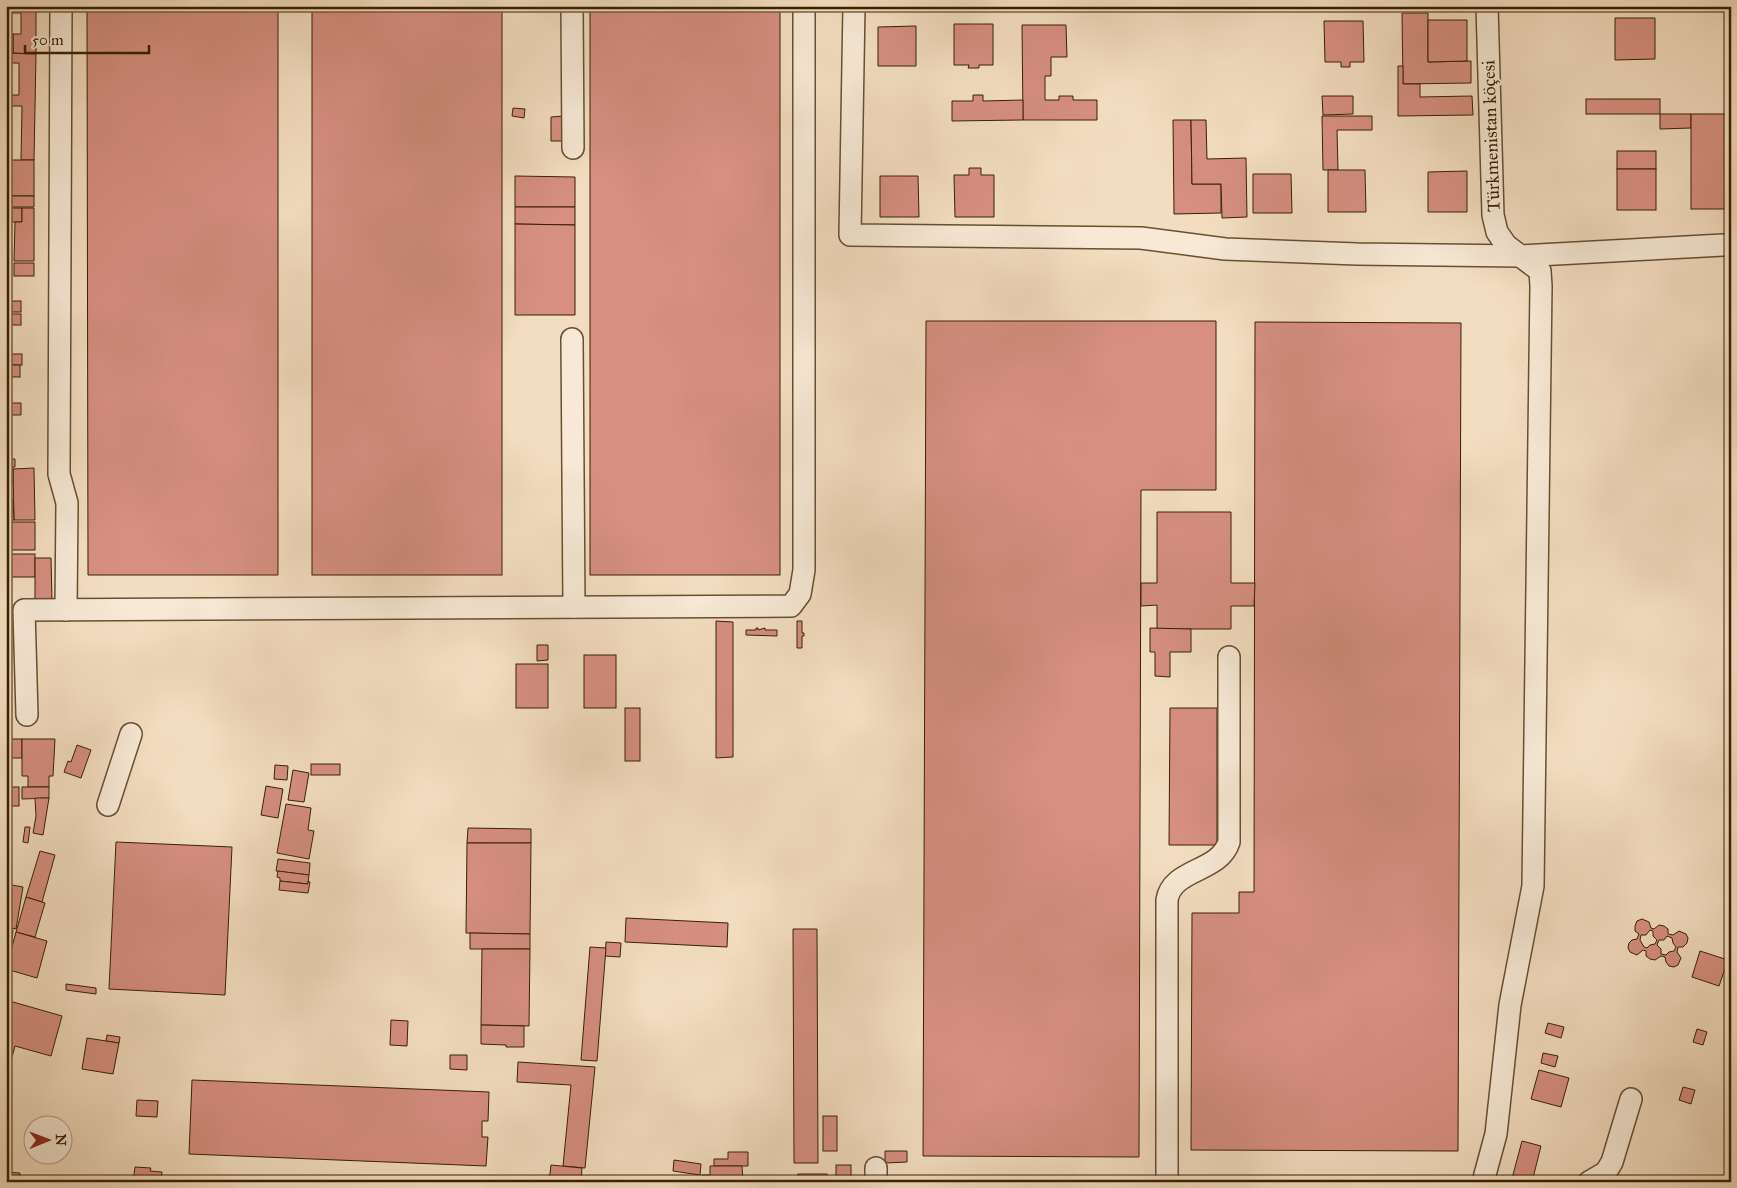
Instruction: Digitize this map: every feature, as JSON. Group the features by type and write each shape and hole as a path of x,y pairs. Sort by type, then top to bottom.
{"street":[{"path":"61,6 59,474 67,503 66,610"},
{"path":"572,6 573,148"},
{"path":"27,715 24,610 791,606 800,594 804,570 804,6"},
{"path":"854,6 850,234 1141,238 1225,249 1357,254 1521,256 1723,245"},
{"name":"Türkmenistan köçesi","path":"1483,1182 1496,1134 1510,1005 1533,886 1541,286 1540,271 1506,245 1497,232 1493,215 1487,6"},
{"path":"572,339 574,607"},
{"path":"1168,1182 1167,900 1169,891 1176,882 1220,858 1226,851 1229,842 1229,656"},
{"path":"108,805 131,734"},
{"path":"1589,1182 1599,1178 1609,1167 1631,1099"}],"building":[{"path":"6,6 21,6 21,13 6,13"},
{"path":"21,6 36,6 36,54 13,53 13,34 21,34"},
{"path":"87,6 278,6 278,575 88,575"},
{"path":"312,6 502,6 502,575 312,575"},
{"path":"590,6 780,6 780,575 590,575"},
{"path":"1402,13 1428,13 1428,62 1471,61 1471,83 1403,84"},
{"path":"1615,18 1655,18 1655,59 1615,60"},
{"path":"1428,20 1467,20 1467,61 1428,62"},
{"path":"1324,21 1363,21 1364,62 1350,62 1350,67 1341,67 1341,62 1325,62"},
{"path":"954,24 993,24 993,65 979,65 979,68 968,68 969,65 954,65"},
{"path":"1022,25 1066,25 1067,57 1051,57 1051,76 1045,76 1045,100 1059,100 1059,96 1073,96 1073,100 1097,100 1097,120 1023,120"},
{"path":"916,26 916,66 878,66 878,27"},
{"path":"6,34 13,34 13,53 6,53"},
{"path":"6,53 36,54 34,160 21,160 22,106 6,106 6,95 19,95 19,63 6,63"},
{"path":"1398,66 1403,66 1403,84 1420,84 1420,97 1472,96 1473,115 1398,116"},
{"path":"973,95 983,95 983,101 1023,100 1023,120 952,121 952,101 973,101"},
{"path":"1322,96 1353,96 1353,114 1323,115"},
{"path":"1586,99 1660,99 1660,114 1586,114"},
{"path":"513,108 525,109 524,118 512,116"},
{"path":"1660,114 1691,114 1691,128 1660,129"},
{"path":"1691,114 1731,114 1731,209 1691,209"},
{"path":"564,116 564,141 551,141 551,117"},
{"path":"1322,116 1372,116 1372,130 1337,130 1338,170 1323,170"},
{"path":"1173,120 1191,120 1192,184 1221,184 1221,213 1174,214"},
{"path":"1191,120 1206,120 1207,159 1246,158 1247,217 1222,218 1221,184 1192,184"},
{"path":"1617,151 1656,151 1656,169 1617,169"},
{"path":"11,160 34,160 34,196 11,196"},
{"path":"969,168 981,168 981,175 994,175 994,217 955,217 954,175 969,175"},
{"path":"1617,169 1656,169 1656,210 1617,210"},
{"path":"1328,170 1365,170 1366,212 1328,212"},
{"path":"1467,171 1467,212 1428,212 1428,172"},
{"path":"1253,174 1291,174 1292,213 1253,213"},
{"path":"515,176 575,177 575,207 515,207"},
{"path":"880,176 918,176 919,217 880,217"},
{"path":"6,191 11,191 11,196 34,196 34,207 6,207"},
{"path":"515,207 575,207 575,225 515,224"},
{"path":"6,208 22,208 22,222 6,222"},
{"path":"22,208 34,208 34,261 14,261 15,222 22,222"},
{"path":"515,224 575,225 575,315 515,315"},
{"path":"14,263 34,263 34,276 14,276"},
{"path":"6,301 21,301 21,312 6,312"},
{"path":"6,314 21,314 21,325 6,325"},
{"path":"926,321 1216,321 1216,490 1141,490 1139,1157 923,1156"},
{"path":"1255,322 1461,323 1458,1151 1191,1150 1192,913 1239,913 1239,892 1254,892"},
{"path":"6,354 22,354 22,365 6,365"},
{"path":"8,365 20,365 20,377 8,377"},
{"path":"6,400 8,400 8,403 21,403 21,415 6,415"},
{"path":"6,459 15,459 15,467 6,468"},
{"path":"34,468 35,520 14,520 13,469"},
{"path":"6,469 13,469 13,484 6,484"},
{"path":"6,500 13,500 14,520 6,521"},
{"path":"1157,512 1231,512 1231,583 1255,583 1254,606 1231,606 1231,629 1157,629 1157,605 1141,606 1141,583 1157,583"},
{"path":"6,522 35,522 35,550 6,550"},
{"path":"6,554 35,554 35,577 6,577"},
{"path":"35,558 51,558 52,601 35,601"},
{"path":"716,621 733,622 733,757 716,758"},
{"path":"797,621 802,621 802,633 804,633 804,636 802,636 802,648 797,648"},
{"path":"756,628 758,630 765,628 765,630 777,630 777,636 746,635 746,630 756,630"},
{"path":"1150,628 1191,629 1191,652 1170,652 1170,677 1155,676 1155,652 1150,652"},
{"path":"537,645 548,645 548,660 537,661"},
{"path":"584,655 616,655 616,708 584,708"},
{"path":"516,664 548,664 548,708 516,708"},
{"path":"625,708 640,708 640,761 625,761"},
{"path":"1170,708 1217,708 1217,845 1169,845"},
{"path":"6,739 22,739 22,758 6,758"},
{"path":"22,739 55,739 53,776 49,776 49,787 28,787 28,776 22,776"},
{"path":"77,745 91,750 81,778 64,772 68,761 71,762"},
{"path":"311,764 340,764 340,775 311,775"},
{"path":"275,765 288,766 287,780 274,779"},
{"path":"293,770 309,773 304,802 288,800"},
{"path":"266,786 283,789 278,818 261,815"},
{"path":"6,787 19,787 19,806 6,806"},
{"path":"22,787 49,787 49,798 22,799"},
{"path":"35,798 49,798 43,835 33,833 36,816"},
{"path":"286,804 311,808 308,830 314,831 309,859 277,853"},
{"path":"25,827 30,827 28,843 23,842"},
{"path":"468,828 531,829 531,843 467,843"},
{"path":"116,842 232,847 225,995 109,989"},
{"path":"467,843 531,843 530,934 466,933"},
{"path":"40,851 55,855 42,902 26,897"},
{"path":"278,859 310,863 309,875 276,871"},
{"path":"278,871 309,875 308,884 280,881 280,878 277,877"},
{"path":"280,881 308,884 308,881 310,882 308,893 279,890"},
{"path":"6,884 23,887 16,929 6,927"},
{"path":"26,897 45,903 35,937 16,932"},
{"path":"626,918 728,923 727,947 625,942"},
{"path":"1642,919 1649,922 1651,928 1654,929 1659,925 1664,926 1668,929 1668,934 1673,935 1679,931 1686,934 1688,938 1687,943 1683,947 1678,947 1677,952 1681,958 1678,965 1674,967 1669,966 1665,957 1661,956 1655,960 1650,959 1646,956 1646,951 1643,950 1637,955 1630,952 1628,948 1629,943 1637,939 1639,934 1635,931 1637,921","holes":["1650,930 1653,931 1653,936 1657,940 1655,944 1647,948 1644,947 1640,940 1641,935 1646,935","1667,936 1672,938 1676,947 1674,951 1666,955 1661,954 1661,949 1657,945 1659,940 1664,940"]},
{"path":"6,929 13,930 12,942 9,942 8,953 6,953"},
{"path":"793,929 817,929 818,1163 794,1163"},
{"path":"16,932 47,941 37,978 6,969"},
{"path":"470,933 530,934 530,949 470,949"},
{"path":"606,942 621,943 620,957 605,956"},
{"path":"590,947 606,948 597,1061 581,1060"},
{"path":"482,949 530,949 529,1026 481,1025"},
{"path":"1700,951 1728,960 1719,986 1692,977"},
{"path":"66,984 96,988 96,994 66,990"},
{"path":"6,1000 62,1016 51,1056 15,1046 6,1079"},
{"path":"391,1020 408,1021 407,1046 390,1045"},
{"path":"1548,1023 1564,1027 1561,1038 1545,1033"},
{"path":"481,1025 524,1026 524,1047 481,1044"},
{"path":"1697,1029 1707,1032 1703,1045 1693,1042"},
{"path":"107,1035 120,1037 119,1043 106,1041"},
{"path":"87,1038 119,1043 113,1074 82,1069"},
{"path":"1543,1053 1558,1056 1555,1067 1541,1063"},
{"path":"450,1055 467,1055 467,1070 450,1069"},
{"path":"518,1062 595,1067 585,1168 563,1166 571,1085 517,1082"},
{"path":"1539,1070 1569,1078 1561,1107 1531,1099"},
{"path":"192,1080 489,1092 488,1121 482,1121 482,1137 488,1137 486,1166 189,1154"},
{"path":"1683,1087 1695,1090 1691,1104 1679,1100"},
{"path":"137,1100 158,1101 157,1117 136,1116"},
{"path":"823,1116 837,1116 837,1151 823,1151"},
{"path":"1522,1141 1541,1146 1532,1182 1511,1182"},
{"path":"885,1151 907,1151 907,1162 885,1163"},
{"path":"728,1152 748,1152 748,1166 714,1166 714,1159 728,1159"},
{"path":"674,1160 701,1164 700,1175 673,1171"},
{"path":"551,1165 582,1168 581,1182 549,1182"},
{"path":"836,1165 851,1165 851,1182 836,1182"},
{"path":"710,1166 742,1166 743,1182 702,1182 702,1175 710,1175"},
{"path":"135,1167 151,1168 150,1171 162,1172 161,1182 133,1182"},
{"path":"6,1172 20,1173 19,1182 6,1182"},
{"path":"798,1174 827,1174 827,1180 798,1180"}]}
